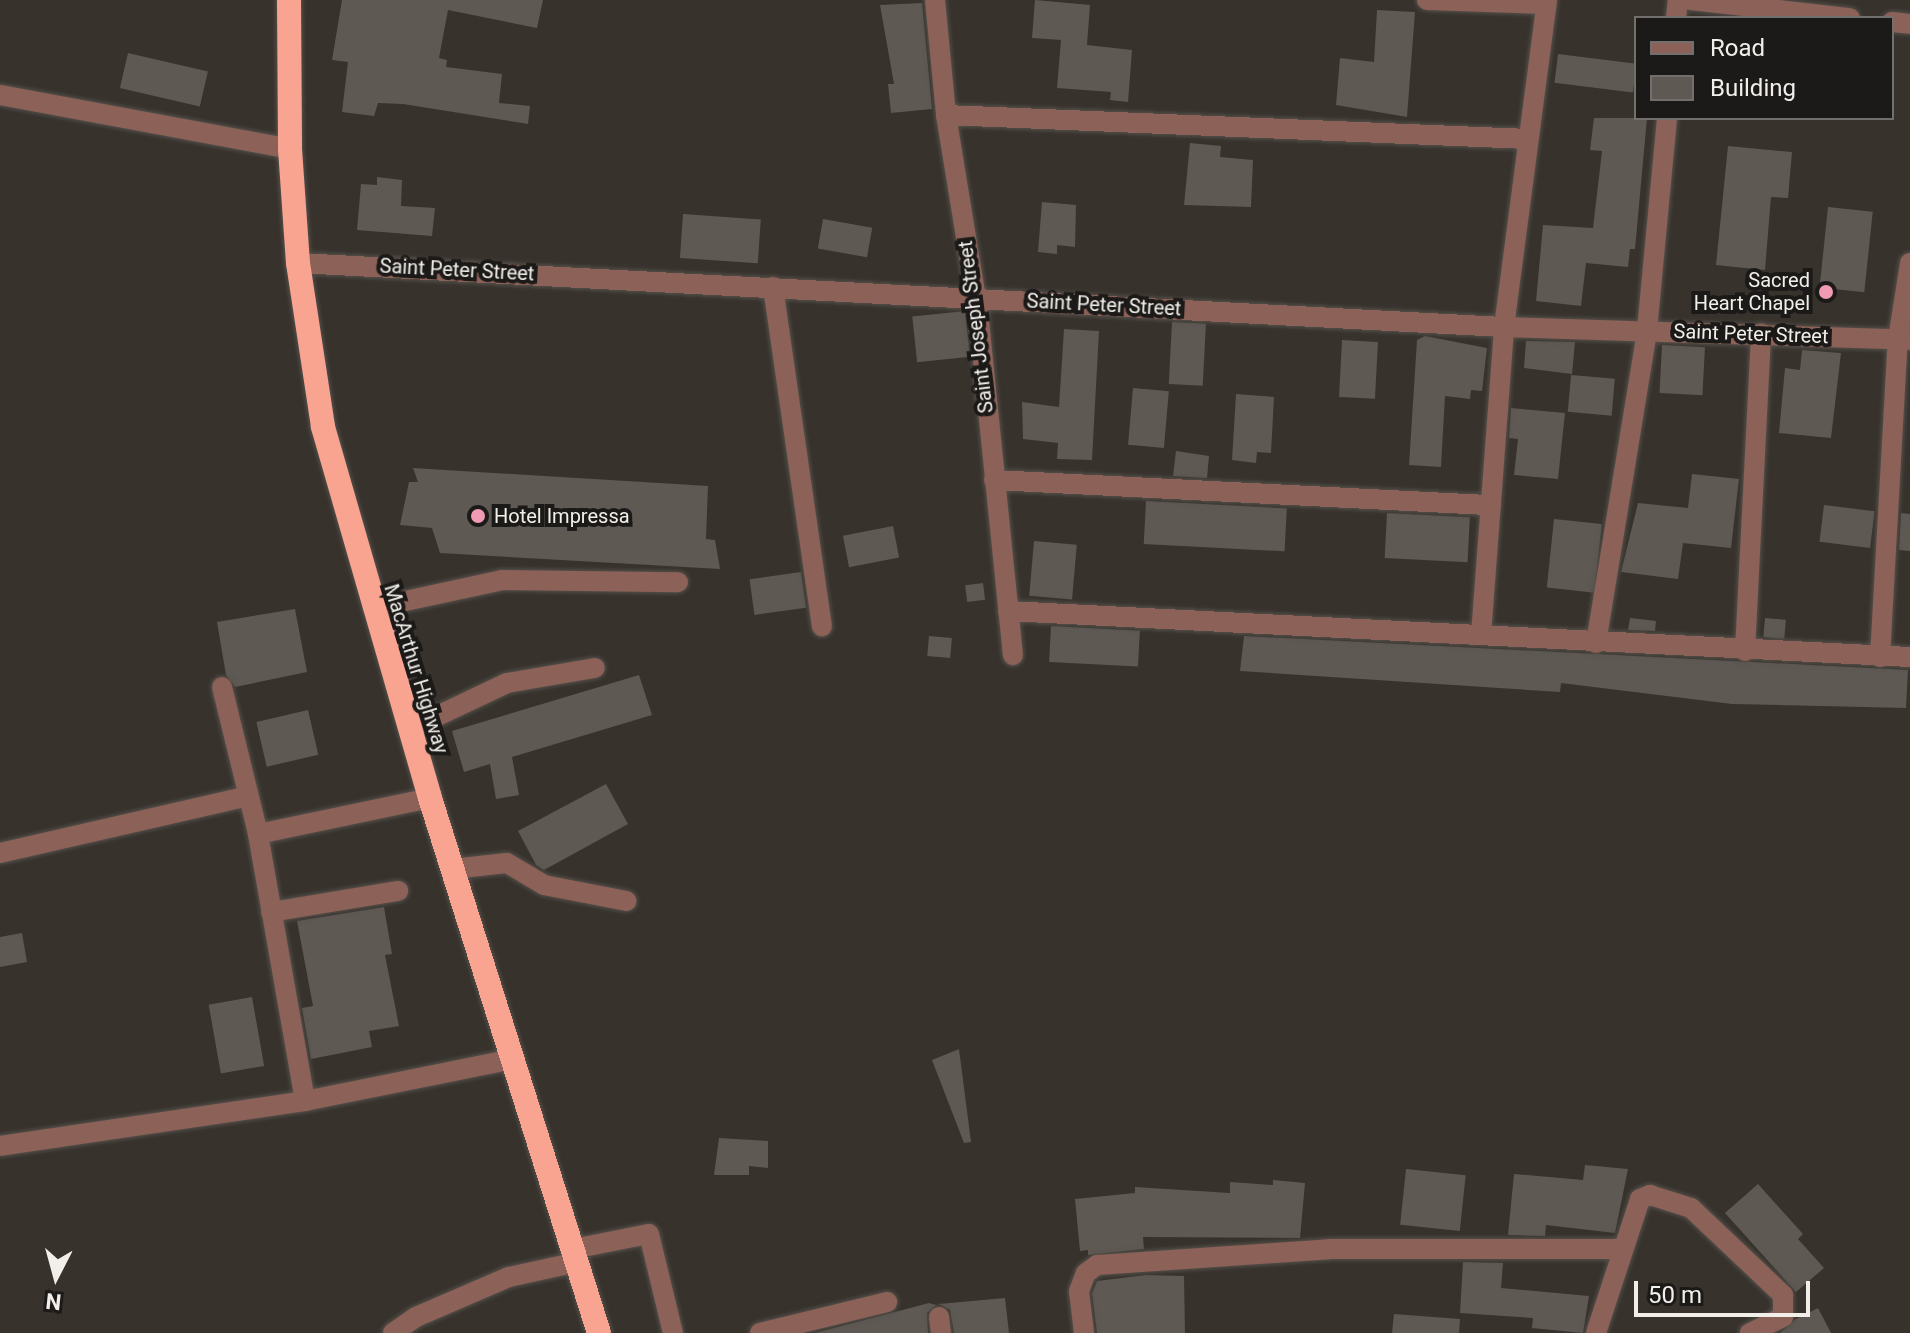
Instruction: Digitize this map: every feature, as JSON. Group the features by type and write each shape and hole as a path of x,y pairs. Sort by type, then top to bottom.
{"highway":[{"name":"MacArthur Highway","path":"289,0 290,149 298,263 323,427 430,798 599,1333"}],"street":[{"name":"Saint Joseph Street","path":"935,0 946,115 976,298 1013,655"},
{"path":"1427,0 1546,2 1504,327 1481,635"},
{"path":"1691,0 1816,7 1844,16"},
{"path":"0,95 290,149"},
{"path":"946,115 1528,139"},
{"path":"1596,643 1647,330 1667,120"},
{"name":"Saint Peter Street","path":"298,263 1504,327 1904,339"},
{"path":"1880,657 1910,263"},
{"path":"773,287 822,626"},
{"path":"1745,651 1761,333"},
{"path":"994,480 1491,505"},
{"path":"373,608 502,580 678,582"},
{"path":"1008,611 1745,651 1910,657"},
{"path":"410,729 507,683 595,668"},
{"path":"222,687 258,834 305,1101"},
{"path":"0,853 248,796"},
{"path":"258,834 430,798"},
{"path":"452,869 507,863 544,885 626,901"},
{"path":"271,912 398,891"},
{"path":"0,1146 305,1101 514,1059"},
{"path":"1596,1333 1621,1249 1644,1196 1663,1196 1691,1208 1783,1295 1783,1317 1750,1333"},
{"path":"393,1333 416,1317 509,1277 649,1234 673,1333"},
{"path":"1084,1333 1079,1291 1086,1273 1097,1265 1329,1249 1621,1249"},
{"path":"760,1333 887,1302"}],"building":[{"path":"342,0 543,0 537,28 448,10 439,58 447,60 446,67 502,74 499,103 530,106 528,124 403,104 378,103 374,116 342,112 348,62 332,60"},
{"path":"1035,0 1090,5 1087,45 1132,50 1128,102 1110,100 1111,92 1057,88 1061,40 1032,38"},
{"path":"922,3 932,109 891,113 888,84 894,84 880,5"},
{"path":"1377,10 1415,12 1407,117 1336,105 1340,58 1374,62"},
{"path":"128,53 208,71 200,107 120,88"},
{"path":"1558,54 1634,63 1633,92 1554,83"},
{"path":"1594,118 1647,120 1635,249 1630,249 1628,267 1586,263 1581,306 1536,301 1543,225 1593,228 1602,151 1590,150"},
{"path":"1190,143 1221,146 1220,157 1253,160 1251,207 1184,205"},
{"path":"1728,146 1792,152 1788,198 1771,197 1765,270 1716,265"},
{"path":"377,177 402,180 401,206 435,208 432,236 357,230 361,184 377,185"},
{"path":"1042,202 1076,205 1075,247 1057,245 1057,254 1038,252"},
{"path":"1828,207 1873,212 1864,292 1820,288"},
{"path":"683,214 761,219 758,263 680,258"},
{"path":"823,219 872,228 867,257 818,249"},
{"path":"965,311 970,357 917,362 912,317"},
{"path":"1172,322 1206,324 1203,386 1169,384"},
{"path":"1064,329 1099,331 1092,460 1057,459 1058,443 1023,439 1022,402 1059,407"},
{"path":"1425,336 1487,348 1482,391 1471,390 1470,399 1445,396 1441,467 1409,465 1417,340"},
{"path":"1342,340 1378,342 1375,399 1339,397"},
{"path":"1526,341 1575,342 1572,374 1524,368"},
{"path":"1662,345 1705,347 1702,395 1659,393"},
{"path":"1802,350 1841,353 1831,438 1779,433 1785,368 1800,370"},
{"path":"1571,375 1615,379 1612,416 1568,412"},
{"path":"1133,388 1169,391 1164,448 1128,445"},
{"path":"1236,394 1274,397 1271,453 1257,452 1256,463 1232,460"},
{"path":"1511,408 1565,413 1558,479 1514,475 1518,439 1509,438"},
{"path":"1176,451 1209,456 1207,478 1173,476"},
{"path":"413,468 708,486 706,539 715,540 720,569 440,553 432,528 400,525 409,482 418,482"},
{"path":"1692,474 1739,479 1731,548 1683,543 1678,579 1621,572 1638,503 1688,508"},
{"path":"1146,501 1287,508 1285,551 1144,544"},
{"path":"1824,505 1875,511 1870,548 1819,542"},
{"path":"1387,513 1470,517 1468,562 1385,558"},
{"path":"1901,513 1910,514 1910,551 1899,550"},
{"path":"1554,519 1602,524 1595,593 1547,588"},
{"path":"893,526 899,557 849,567 843,536"},
{"path":"1034,541 1077,545 1072,600 1029,596"},
{"path":"801,572 806,608 755,615 750,579"},
{"path":"983,583 985,600 967,602 965,585"},
{"path":"295,609 307,672 235,687 226,675 217,622"},
{"path":"1630,618 1656,621 1655,631 1628,630"},
{"path":"1765,618 1786,620 1784,639 1763,637"},
{"path":"1051,626 1140,631 1138,667 1049,662"},
{"path":"929,636 952,638 950,658 927,656"},
{"path":"1244,636 1908,670 1906,708 1732,704 1561,683 1560,692 1240,671"},
{"path":"639,675 652,715 512,757 519,795 496,799 490,764 464,772 452,731"},
{"path":"308,710 318,755 267,767 256,722"},
{"path":"606,784 628,824 544,870 536,865 518,831"},
{"path":"384,907 392,954 385,955 399,1026 369,1031 372,1047 311,1059 302,1008 313,1006 297,921"},
{"path":"22,933 27,962 0,967 0,937"},
{"path":"252,997 264,1066 221,1074 209,1005"},
{"path":"959,1049 971,1142 964,1143 932,1060"},
{"path":"719,1138 768,1141 768,1168 749,1166 749,1175 714,1175"},
{"path":"1585,1165 1628,1169 1615,1233 1546,1225 1545,1236 1508,1235 1514,1174 1583,1180"},
{"path":"1406,1169 1466,1175 1460,1231 1400,1225"},
{"path":"1273,1180 1305,1183 1300,1238 1143,1237 1144,1249 1088,1255 1088,1250 1080,1251 1075,1199 1135,1193 1135,1187 1230,1193 1230,1182 1273,1185"},
{"path":"1758,1184 1803,1234 1798,1239 1824,1268 1796,1292 1725,1213"},
{"path":"1463,1262 1503,1263 1501,1288 1589,1296 1583,1333 1532,1328 1533,1318 1460,1313"},
{"path":"1146,1275 1184,1276 1185,1333 1097,1333 1092,1293 1097,1281"},
{"path":"1005,1298 1009,1333 954,1333 950,1310 939,1304"},
{"path":"929,1303 936,1305 927,1313 928,1333 815,1333"},
{"path":"1818,1308 1831,1333 1780,1333 1796,1319"},
{"path":"1394,1314 1460,1319 1459,1333 1392,1333"}],"place":[{"name":"Sacred Heart Chapel","path":"1826,292"},
{"name":"Hotel Impressa","path":"478,516"}]}
